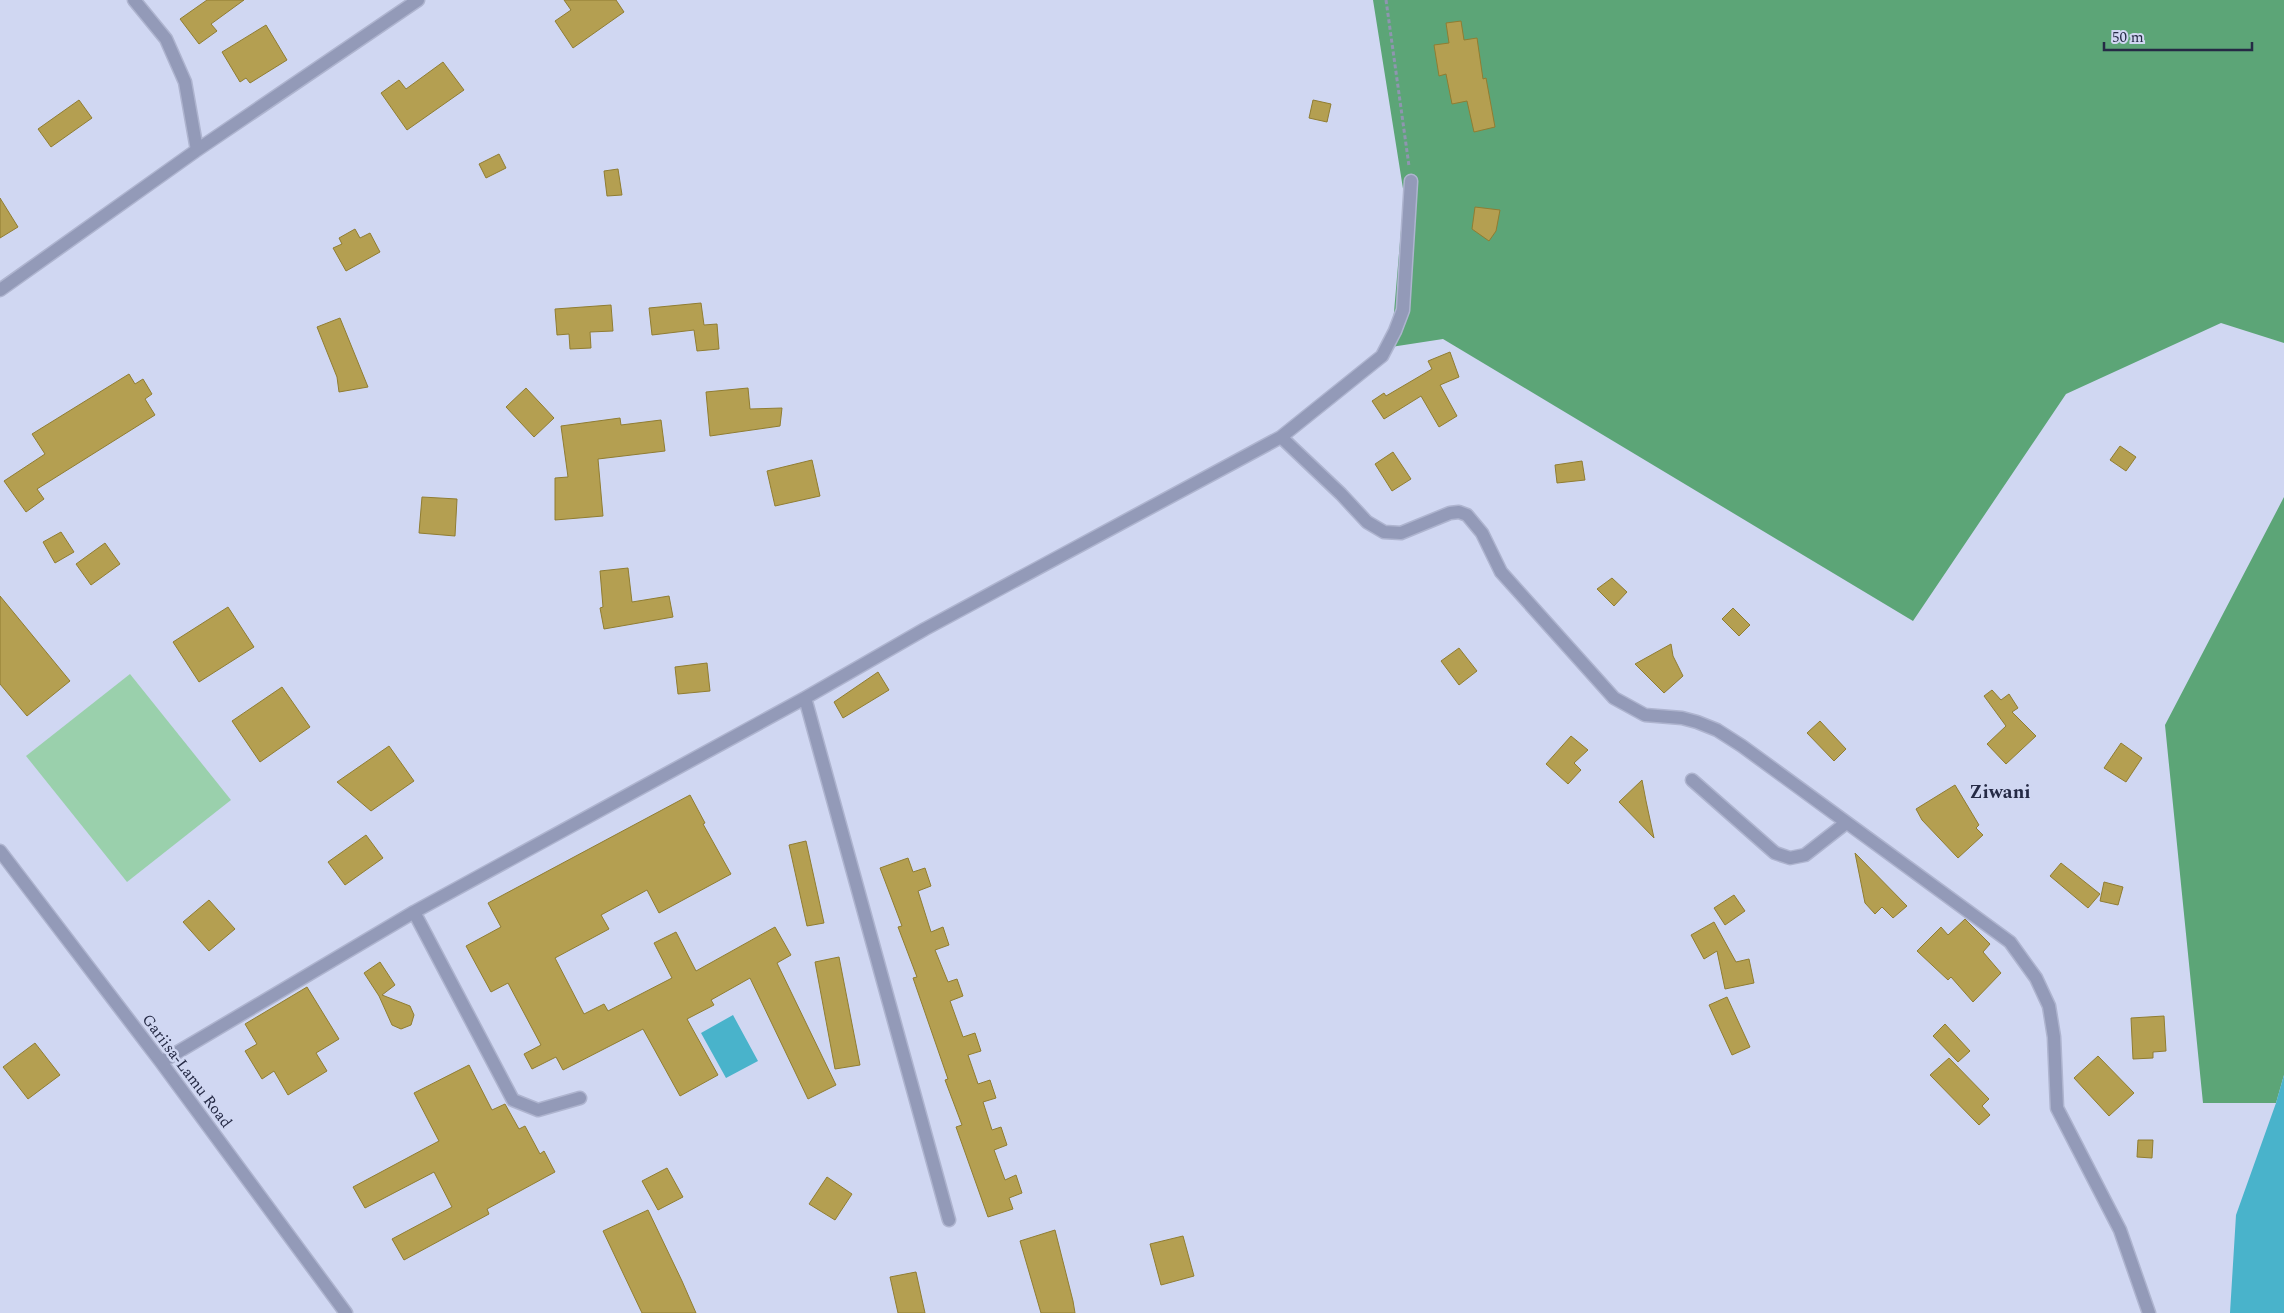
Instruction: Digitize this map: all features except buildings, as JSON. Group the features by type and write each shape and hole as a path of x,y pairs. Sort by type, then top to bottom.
{"street":[{"path":"134,0 166,39 185,82 197,150"},
{"path":"0,290 197,150 418,0"},
{"path":"161,1062 414,912 805,698 925,628 1282,437 1382,356 1391,339 1403,310 1411,181"},
{"path":"1282,437 1367,522 1384,532 1401,533 1450,513 1459,512 1467,515 1482,533 1500,572 1614,698 1645,715 1682,718 1717,730 1742,746 2010,942 2036,978 2049,1006 2054,1037 2057,1108 2120,1230 2149,1313"},
{"path":"805,698 949,1220"},
{"path":"1692,780 1775,852 1790,858 1805,855 1846,823"},
{"name":"Gariisa-Lamu Road","path":"0,851 161,1062 346,1313"},
{"path":"414,912 513,1100 538,1110 580,1098"}],"path":[{"path":"1386,0 1411,181"}],"green space":[{"path":"1373,0 2284,0 2284,343 2221,323 2066,394 1913,621 1443,339 1391,347 1404,195"},
{"path":"2284,497 2284,1075 2276,1103 2203,1103 2165,725"},
{"path":"130,674 231,800 127,882 26,756"}],"water":[{"path":"733,1015 758,1061 726,1078 701,1033"},
{"path":"2284,1075 2284,1313 2230,1313 2236,1215 2276,1103"}],"district":[{"name":"Ziwani","path":"2000,792"}]}
